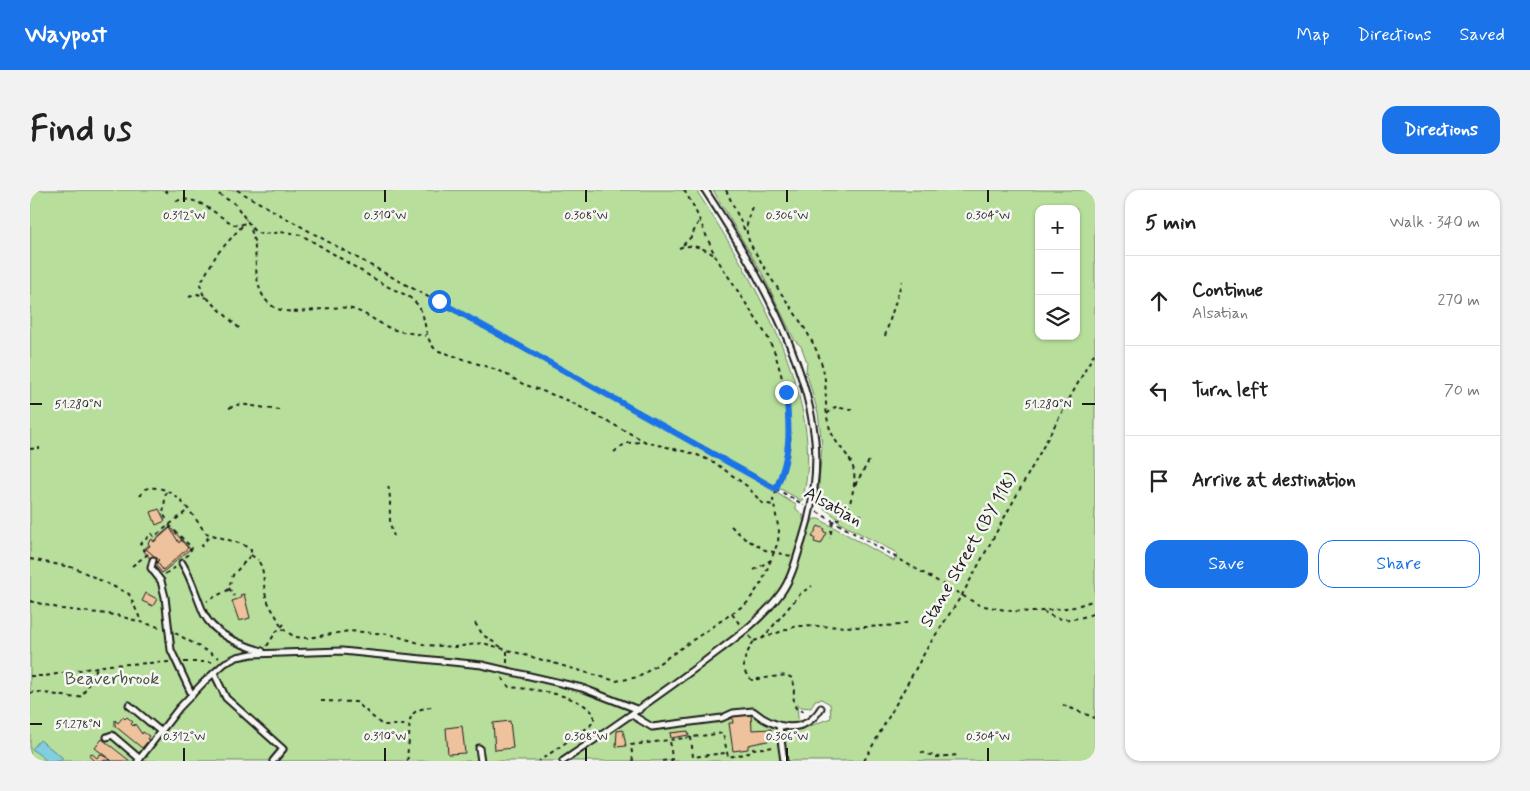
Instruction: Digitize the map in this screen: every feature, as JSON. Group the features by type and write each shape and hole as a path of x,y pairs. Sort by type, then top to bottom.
{"lane":[{"path":"563,761 639,710 744,631 782,592 792,573 810,509 815,469 815,441 809,409 792,352 758,281 705,190"},
{"path":"153,560 151,568 159,579 165,597 171,650 192,695"},
{"path":"182,563 210,623 240,644 266,650 342,651 433,659 506,669 582,688 639,710"},
{"path":"237,657 240,644"},
{"path":"107,737 112,735 139,760 160,731 214,673 237,657 266,650"},
{"path":"214,673 226,698 283,749 273,761"},
{"path":"129,705 160,731"},
{"path":"632,715 652,727 722,718 734,713 754,711 765,720 778,726 801,726 817,714 821,708"},
{"path":"778,726 784,761"},
{"path":"479,748 481,761"}],"path":[{"path":"165,190 169,194"},
{"path":"212,190 235,204 246,218 251,228 258,284 263,296 276,308 285,312 330,307 348,308 366,314 391,329 426,336"},
{"name":"Alsatian","path":"238,190 325,241 439,301 776,489 979,605 1011,611 1043,611 1074,607 1095,600"},
{"path":"140,496 145,489 152,487 166,492 188,508 206,533 242,544 251,550 251,555 258,561 264,574 266,599 280,627 294,637 308,638 349,631 389,634 426,646 455,647 483,643 616,681 639,677 732,614 747,602 762,582 776,551 780,531 773,506 790,442 788,409 783,378 767,336 715,256 694,207 684,190"},
{"path":"726,190 728,198 765,270 814,346 824,374 827,414 832,432 853,464 854,487"},
{"path":"176,201 189,199 219,214 233,224 242,226"},
{"path":"747,235 752,206"},
{"path":"239,328 210,301 201,289 202,279 222,248 242,226 246,218"},
{"path":"699,221 691,237 679,248 687,246 701,247 715,256"},
{"path":"251,228 261,234 287,232 301,235 387,286 406,295 421,311 426,336 436,350 500,371 523,384 567,400 646,442 695,454 715,462 747,486 762,503 773,506"},
{"path":"885,336 902,281"},
{"path":"189,297 198,294 210,301"},
{"name":"Stane Street (BY 118)","path":"864,761 929,644 962,595 1095,352"},
{"path":"228,408 240,404 278,410"},
{"path":"827,414 834,407 852,410"},
{"path":"614,452 626,443 646,442"},
{"path":"30,449 40,448"},
{"path":"830,538 833,521 842,516 849,507 854,487 869,461"},
{"path":"388,486 390,528 394,536"},
{"path":"159,579 182,563 192,548 163,514 166,492"},
{"path":"132,566 148,554 140,544 152,534 154,537 188,508"},
{"path":"842,516 864,515"},
{"path":"731,526 758,547 776,551"},
{"path":"201,547 210,535"},
{"path":"200,604 229,588 233,575 251,555"},
{"path":"30,559 75,568 129,594 142,623"},
{"path":"754,570 772,559"},
{"path":"761,640 801,593 812,586"},
{"path":"229,588 234,596"},
{"path":"30,601 62,609 116,615 169,630 186,637 226,663"},
{"path":"1043,611 1053,618 1067,619 1095,613"},
{"path":"732,614 754,641"},
{"path":"754,641 797,626 868,627 899,625 909,622"},
{"path":"266,650 280,627 285,623"},
{"path":"475,623 492,643 507,650"},
{"path":"754,641 744,658 743,668 746,676 752,680 786,675 792,678 794,683 794,704 797,710 817,714"},
{"path":"507,650 506,669 501,672 503,679 509,687 555,694 575,701 594,714 594,720 590,726 539,761"},
{"path":"30,676 44,676 98,667 178,662 226,663"},
{"path":"30,693 38,692 76,698 82,696 98,667"},
{"path":"321,701 356,702 382,725 408,725"},
{"path":"1063,705 1095,718"},
{"path":"408,761 408,725 412,714 418,708 432,707"},
{"path":"633,761 631,745 723,733 725,753 728,757 748,754 752,749 773,746 783,749"},
{"path":"691,737 693,757 725,753"},
{"path":"662,761 672,760 670,740"},
{"path":"921,752 937,757 958,755"}],"green space":[{"name":"Beaverbrook","path":"30,190 696,190 717,222 760,298 779,339 794,381 805,422 808,463 802,501 758,476 756,480 796,505 796,509 803,515 803,520 811,523 814,519 819,519 894,561 897,553 840,523 836,517 822,507 818,497 822,445 818,413 806,371 807,362 801,346 795,341 762,273 713,190 1095,190 1095,761 30,761","holes":["821,699 830,704 831,718 799,730 797,704 801,707 811,708 815,700"]}],"water":[{"path":"40,740 63,758 60,761 47,761 32,749"}],"building":[{"path":"159,509 165,521 156,525 151,512"},
{"path":"818,526 825,529 824,532 827,533 821,544 814,542 815,538 812,537"},
{"path":"170,527 190,549 162,573 143,550"},
{"path":"170,528 179,543 181,540 188,548 163,570 157,562 159,560 146,549 150,546 148,543 152,539 154,542"},
{"path":"146,593 157,599 153,606 142,601"},
{"path":"244,594 250,618 239,621 232,601 241,598 240,595"},
{"path":"751,714 752,730 771,729 772,740 748,745 748,749 733,751 729,723 733,723 732,716"},
{"path":"123,717 125,719 127,717 133,722 131,724 133,726 135,724 142,734 143,732 149,736 147,739 149,740 142,748 115,726 115,720 118,723"},
{"path":"510,721 513,748 495,750 493,723"},
{"path":"462,726 465,753 448,754 446,728"},
{"path":"623,730 626,746 616,747 617,731"},
{"path":"688,731 689,735 671,738 670,733"},
{"path":"102,739 130,761 112,761 95,748"},
{"path":"91,753 97,758 100,754 111,760 94,761 89,756"}],"route":[{"path":"439,301 624,406 776,489 788,458 790,442 786,392"}]}
